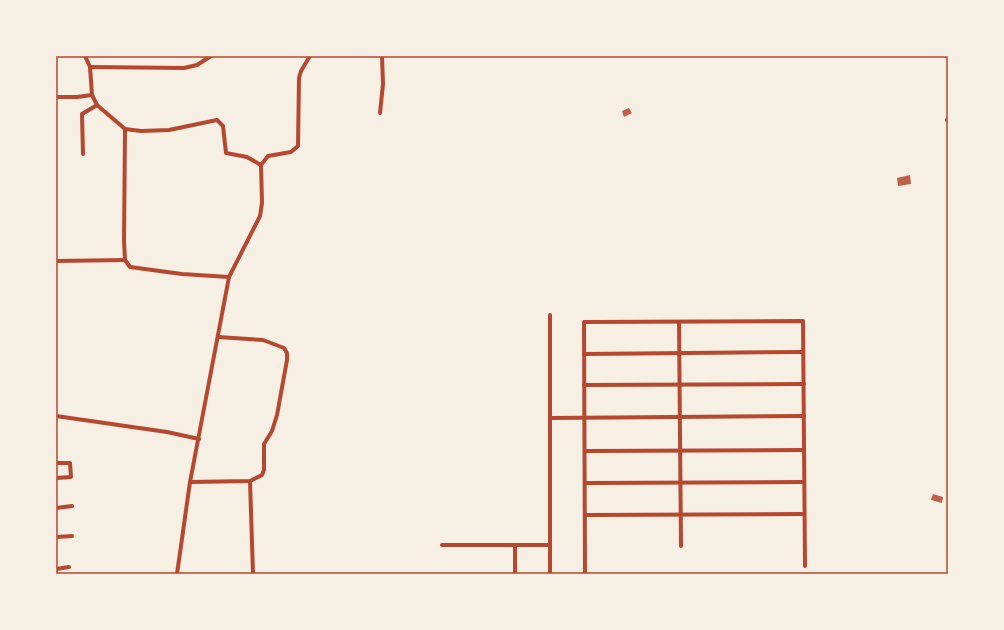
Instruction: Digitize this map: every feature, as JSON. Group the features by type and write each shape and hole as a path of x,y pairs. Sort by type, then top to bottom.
{"street":[{"path":"85,56 90,67 92,95 97,105 125,128 141,131 169,130 217,120 223,126 226,153 254,159 261,165"},
{"path":"90,67 184,68 196,65 211,56"},
{"path":"177,574 190,482 229,277 260,216 262,203 261,165 268,156 288,153 295,150 298,146 300,78 301,71 310,56"},
{"path":"380,113 383,84 382,56"},
{"path":"56,96 77,97 92,95"},
{"path":"83,154 82,114 97,105"},
{"path":"125,128 125,260 130,267 135,269 229,277"},
{"path":"56,261 125,260"},
{"path":"550,315 550,574"},
{"path":"585,574 584,322 803,321 805,566"},
{"path":"679,322 680,546"},
{"path":"190,482 250,481 262,476 264,470 264,444 272,431 277,415 287,354 284,348 263,340 218,337"},
{"path":"584,354 803,352"},
{"path":"584,385 804,384"},
{"path":"56,416 167,432 199,439"},
{"path":"550,418 804,416"},
{"path":"585,451 804,450"},
{"path":"56,463 70,463 71,477 56,478"},
{"path":"250,481 253,574"},
{"path":"585,483 804,482"},
{"path":"56,508 72,506"},
{"path":"585,515 804,514"},
{"path":"56,537 72,536"},
{"path":"442,545 550,545"},
{"path":"515,545 515,574"},
{"path":"56,574 56,569 69,567"}],"building":[{"path":"629,108 632,113 624,117 622,111"},
{"path":"910,175 911,184 898,186 897,178"},
{"path":"933,494 943,497 942,503 931,500"}]}
